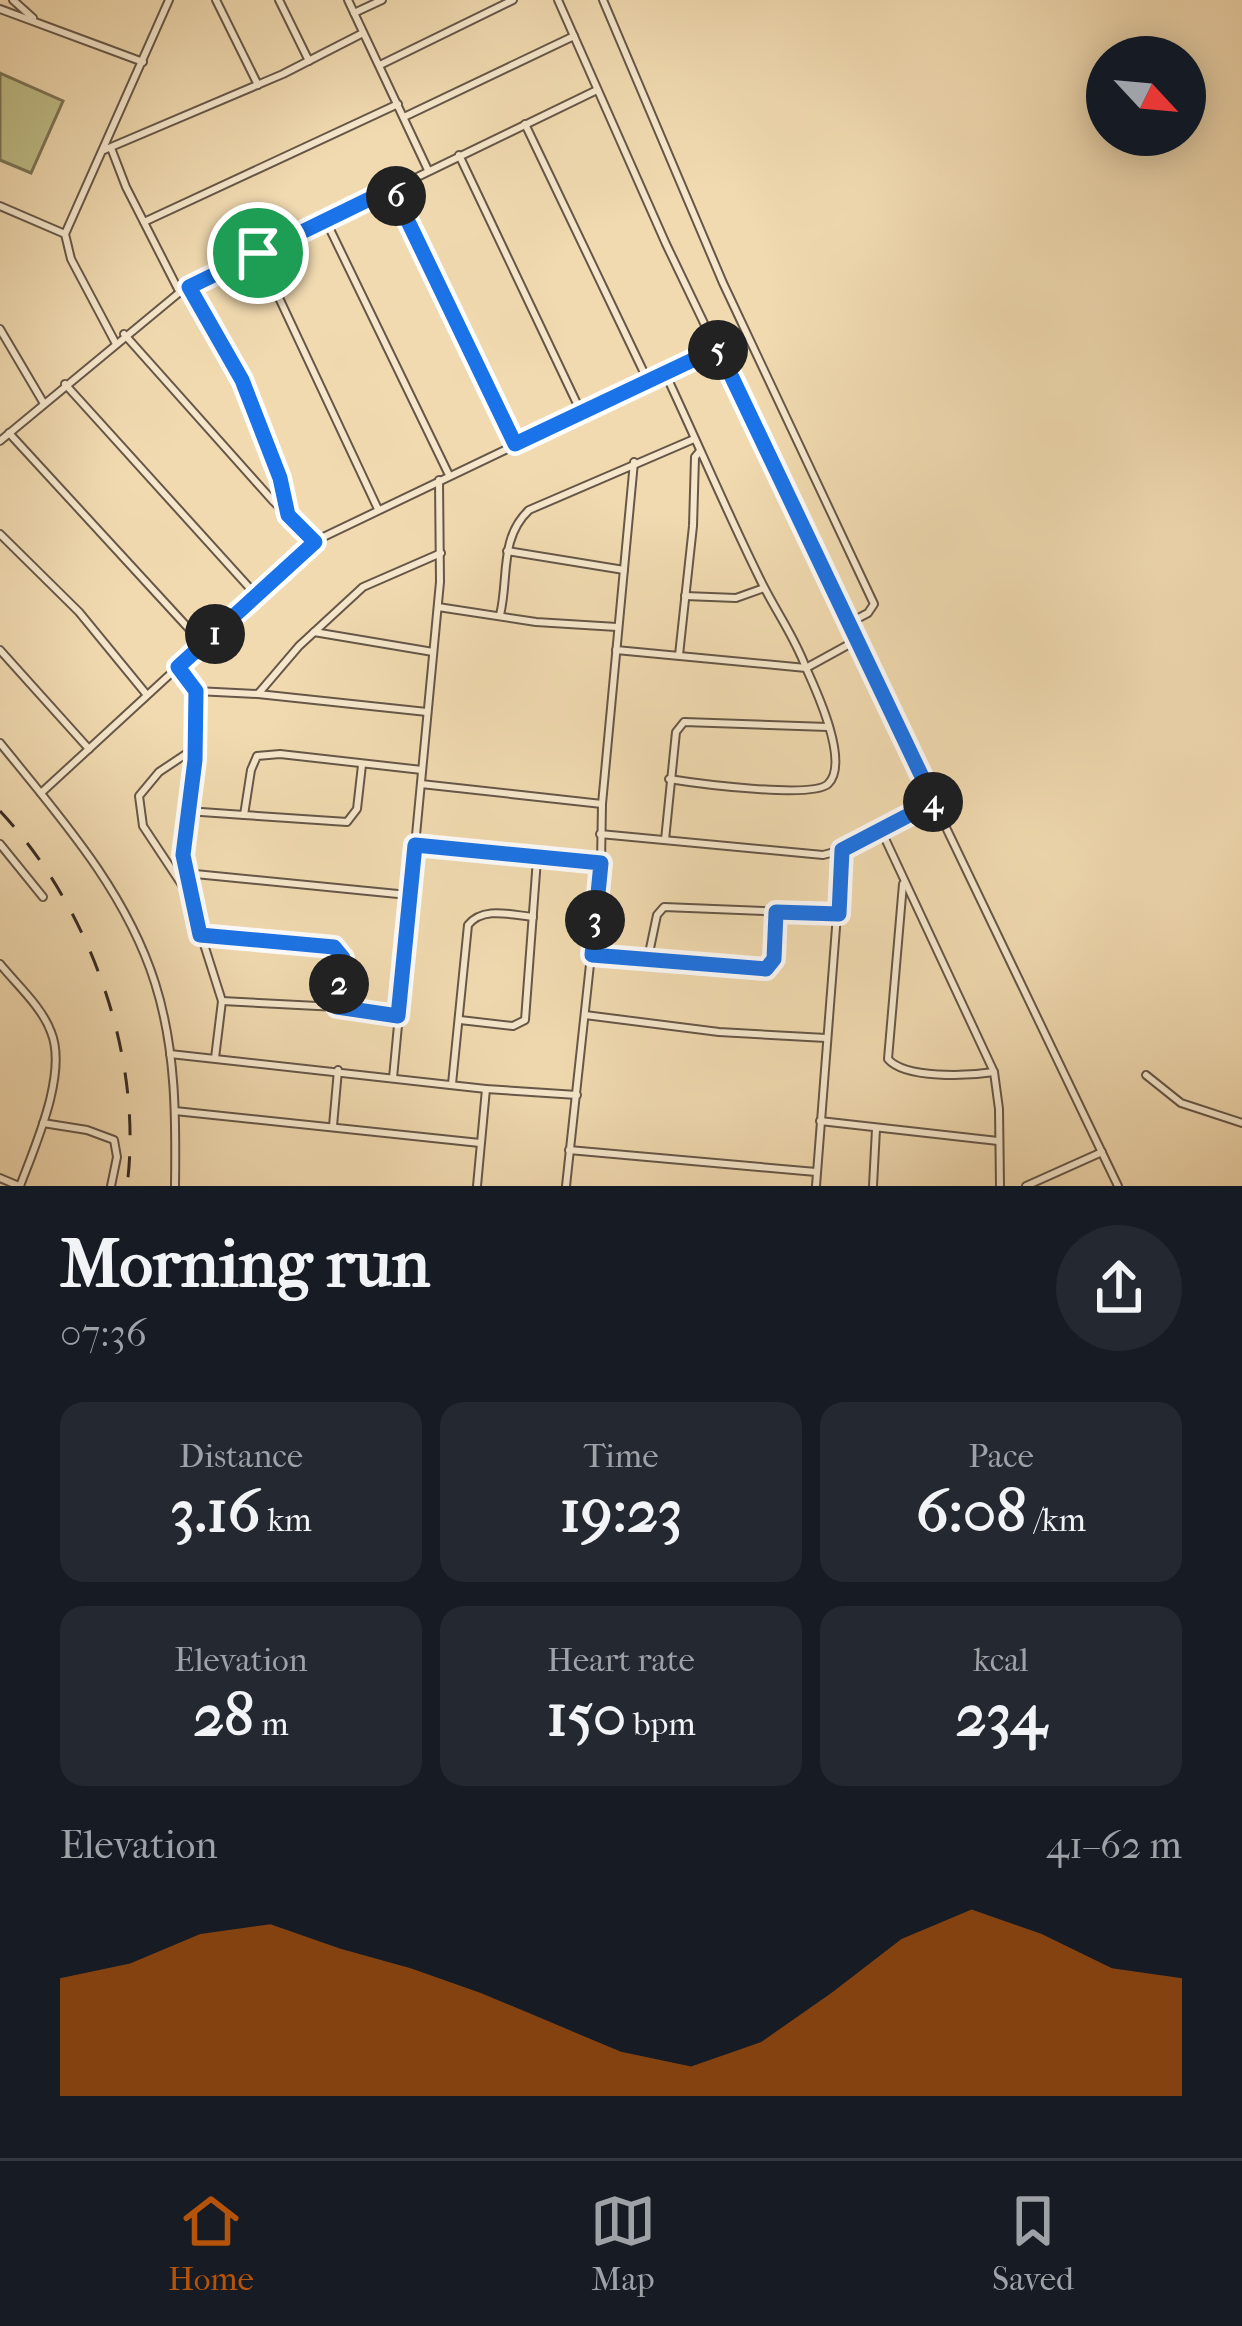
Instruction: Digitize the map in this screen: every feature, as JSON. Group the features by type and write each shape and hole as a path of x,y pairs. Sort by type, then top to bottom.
{"street":[{"path":"14,0 38,22"},
{"path":"115,342 71,259 64,234 108,149 169,0"},
{"path":"217,0 258,85"},
{"path":"279,0 309,61"},
{"path":"348,0 428,172"},
{"path":"354,13 382,0"},
{"path":"380,65 513,0"},
{"path":"558,0 718,348 1118,1186"},
{"path":"603,0 723,283 874,604 849,623"},
{"path":"0,9 143,62"},
{"path":"108,149 258,85 363,33"},
{"path":"404,117 574,36"},
{"path":"0,441 180,292 597,90"},
{"path":"144,222 398,104"},
{"path":"525,124 648,381"},
{"path":"108,149 180,292"},
{"path":"459,155 582,414"},
{"path":"392,188 515,444"},
{"path":"0,206 64,234"},
{"path":"326,219 449,475"},
{"path":"258,253 378,509"},
{"path":"189,287 242,380 280,478 288,515"},
{"path":"0,329 43,402"},
{"path":"124,334 315,542"},
{"path":"41,793 315,542 718,348"},
{"path":"665,373 764,588 794,635 835,748 832,780 818,790 722,787 669,779"},
{"path":"65,384 256,595"},
{"path":"9,434 203,644"},
{"path":"500,615 513,529 529,510 694,439"},
{"path":"679,655 695,458 700,452"},
{"path":"566,1186 601,863 602,803 634,462"},
{"path":"393,1078 438,607 439,481"},
{"path":"0,534 79,612 147,695"},
{"path":"508,551 624,570"},
{"path":"257,694 363,587 442,553"},
{"path":"685,596 736,598 764,588"},
{"path":"438,607 536,622 617,627"},
{"path":"314,632 433,652"},
{"path":"616,650 806,668 857,640"},
{"path":"0,650 89,748"},
{"path":"178,667 196,691 196,748 184,873 222,1000 215,1058"},
{"path":"196,691 427,712"},
{"path":"665,840 676,732 684,722 828,727"},
{"path":"0,743 99,870 138,938 156,986 170,1054 176,1186"},
{"path":"188,894 157,851 138,807 149,781 196,748"},
{"path":"244,815 250,770 257,756 280,754 422,770"},
{"path":"187,811 346,822 357,809 362,765"},
{"path":"421,784 602,803"},
{"path":"600,834 823,855 842,850 934,802"},
{"path":"881,830 994,1072 1000,1186"},
{"path":"0,844 43,897"},
{"path":"415,845 601,863"},
{"path":"816,1186 842,850"},
{"path":"459,1020 513,1026 525,1020 537,859"},
{"path":"184,873 409,895"},
{"path":"904,880 888,1059 900,1069 961,1075 994,1072"},
{"path":"648,959 657,915 664,907 839,914"},
{"path":"592,955 766,969 774,959 776,912"},
{"path":"452,1085 464,935 471,920 488,913 533,917"},
{"path":"200,935 334,947 343,958 337,1007"},
{"path":"0,964 53,1036 53,1074 43,1123 20,1186 0,1178"},
{"path":"222,1000 398,1016"},
{"path":"585,1016 718,1032 826,1038"},
{"path":"170,1054 486,1090 577,1095"},
{"path":"333,1126 338,1070"},
{"path":"1146,1075 1181,1103 1242,1123"},
{"path":"478,1186 486,1090"},
{"path":"175,1112 480,1143"},
{"path":"820,1120 998,1141"},
{"path":"43,1123 115,1140 111,1186"},
{"path":"873,1186 876,1129"},
{"path":"569,1150 817,1172"},
{"path":"1026,1186 1102,1152"}],"shaded area":[{"path":"0,73 63,101 31,173 0,160"}],"railway":[{"path":"0,811 60,891 103,985 127,1086 127,1186"}],"route":[{"path":"392,188 515,444 718,348 934,802 842,850 839,914 776,912 774,959 766,969 592,955 601,863 415,845 398,1016 337,1007 343,958 334,947 200,935 183,855 195,760 196,691 178,667 315,542 288,515 288,500 242,380 189,287 258,253 392,188"}]}
